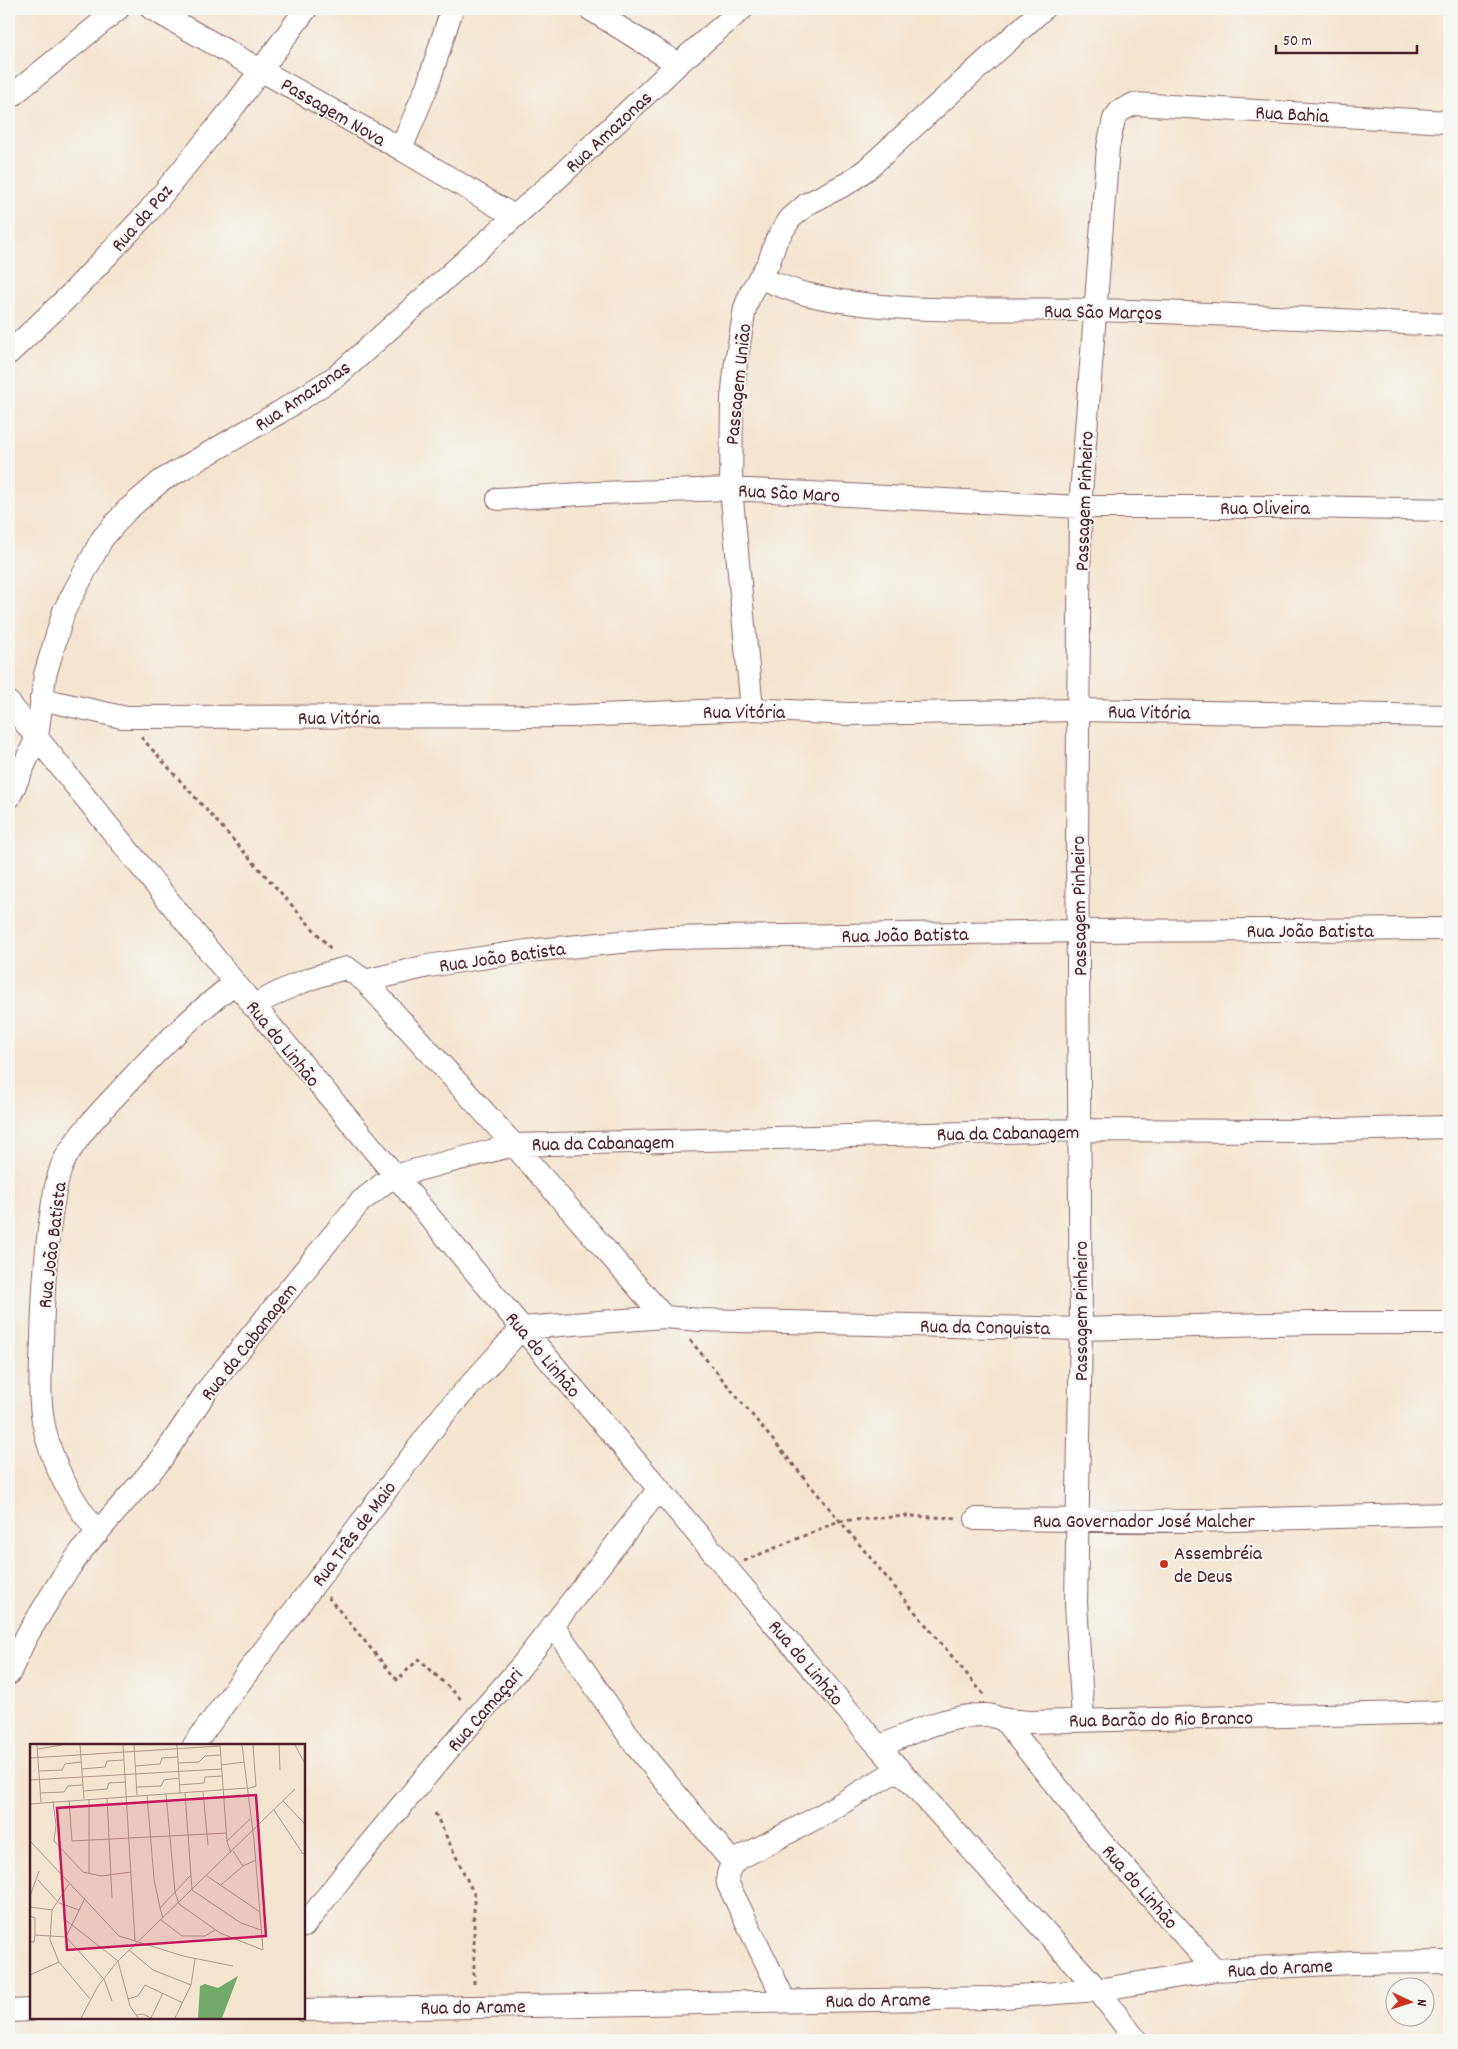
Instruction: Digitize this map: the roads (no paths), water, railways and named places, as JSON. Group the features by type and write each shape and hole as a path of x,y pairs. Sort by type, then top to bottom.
{"street":[{"path":"9,98 118,9"},
{"name":"Passagem Nova","path":"152,9 401,149 514,216"},
{"name":"Rua da Paz","path":"9,353 69,296 148,212 261,70 306,9"},
{"path":"401,149 428,84 452,9"},
{"path":"590,9 678,64"},
{"name":"Rua Amazonas","path":"9,798 37,737 45,675 64,611 102,539 126,510 161,481 280,412 338,375 562,174 678,64 742,9"},
{"name":"Passagem União","path":"752,709 731,489 730,427 736,362 746,308 751,292 769,262 776,241 790,219 807,204 848,183 867,169 1043,9"},
{"name":"Rua Bahia","path":"1134,104 1449,122"},
{"name":"Passagem Pinheiro","path":"1083,1720 1076,1603 1081,1329 1078,710 1080,507 1104,188 1111,130 1120,110 1134,104"},
{"name":"Rua São Marços","path":"760,278 810,295 890,306 957,310 1094,310 1449,325"},
{"name":"Rua São Maro","path":"498,499 598,493 731,489 1080,507"},
{"name":"Rua Oliveira","path":"1080,507 1304,507 1449,510"},
{"name":"Rua Vitória","path":"41,700 122,716 574,716 752,709 848,714 1078,710 1449,716"},
{"name":"Rua do Linhão","path":"9,703 253,1006 522,1328 899,1770 1098,1990 1136,2040"},
{"name":"Rua João Batista","path":"365,981 428,966 527,951 662,938 1079,931 1449,929"},
{"path":"253,1006 290,985 324,973 347,968 365,981 514,1144 664,1317"},
{"name":"Rua João Batista","path":"98,1533 87,1519 58,1472 44,1425 40,1383 44,1267 56,1186 63,1164 77,1141 106,1106 155,1053 208,1003 235,984"},
{"name":"Rua da Cabanagem","path":"9,1674 26,1637 62,1578 82,1550 160,1461 208,1389 318,1252 360,1202 394,1176 514,1144 1079,1130 1297,1131 1449,1127"},
{"name":"Rua da Conquista","path":"522,1328 664,1317 700,1320 1081,1329 1310,1323 1449,1323"},
{"name":"Rua Três de Maio","path":"195,1744 315,1582 444,1414 522,1328"},
{"name":"Rua Camaçari","path":"305,1925 342,1877 522,1665 659,1489"},
{"name":"Rua Governador José Malcher","path":"976,1519 1195,1521 1449,1514"},
{"path":"553,1625 636,1746 733,1863"},
{"name":"Rua Barão do Rio Branco","path":"879,1747 913,1731 951,1720 989,1715 1003,1719 1030,1722 1449,1712"},
{"name":"Rua do Linhão","path":"1003,1719 1098,1838 1215,1970"},
{"path":"785,2001 728,1884 727,1873 733,1863 820,1816 899,1770"},
{"name":"Rua do Arame","path":"305,2010 991,1998 1098,1990 1215,1970 1351,1963 1449,1962"},
{"path":"9,2011 30,2010"}],"place":[{"name":"Assembréia de Deus","path":"1164,1564"}]}
